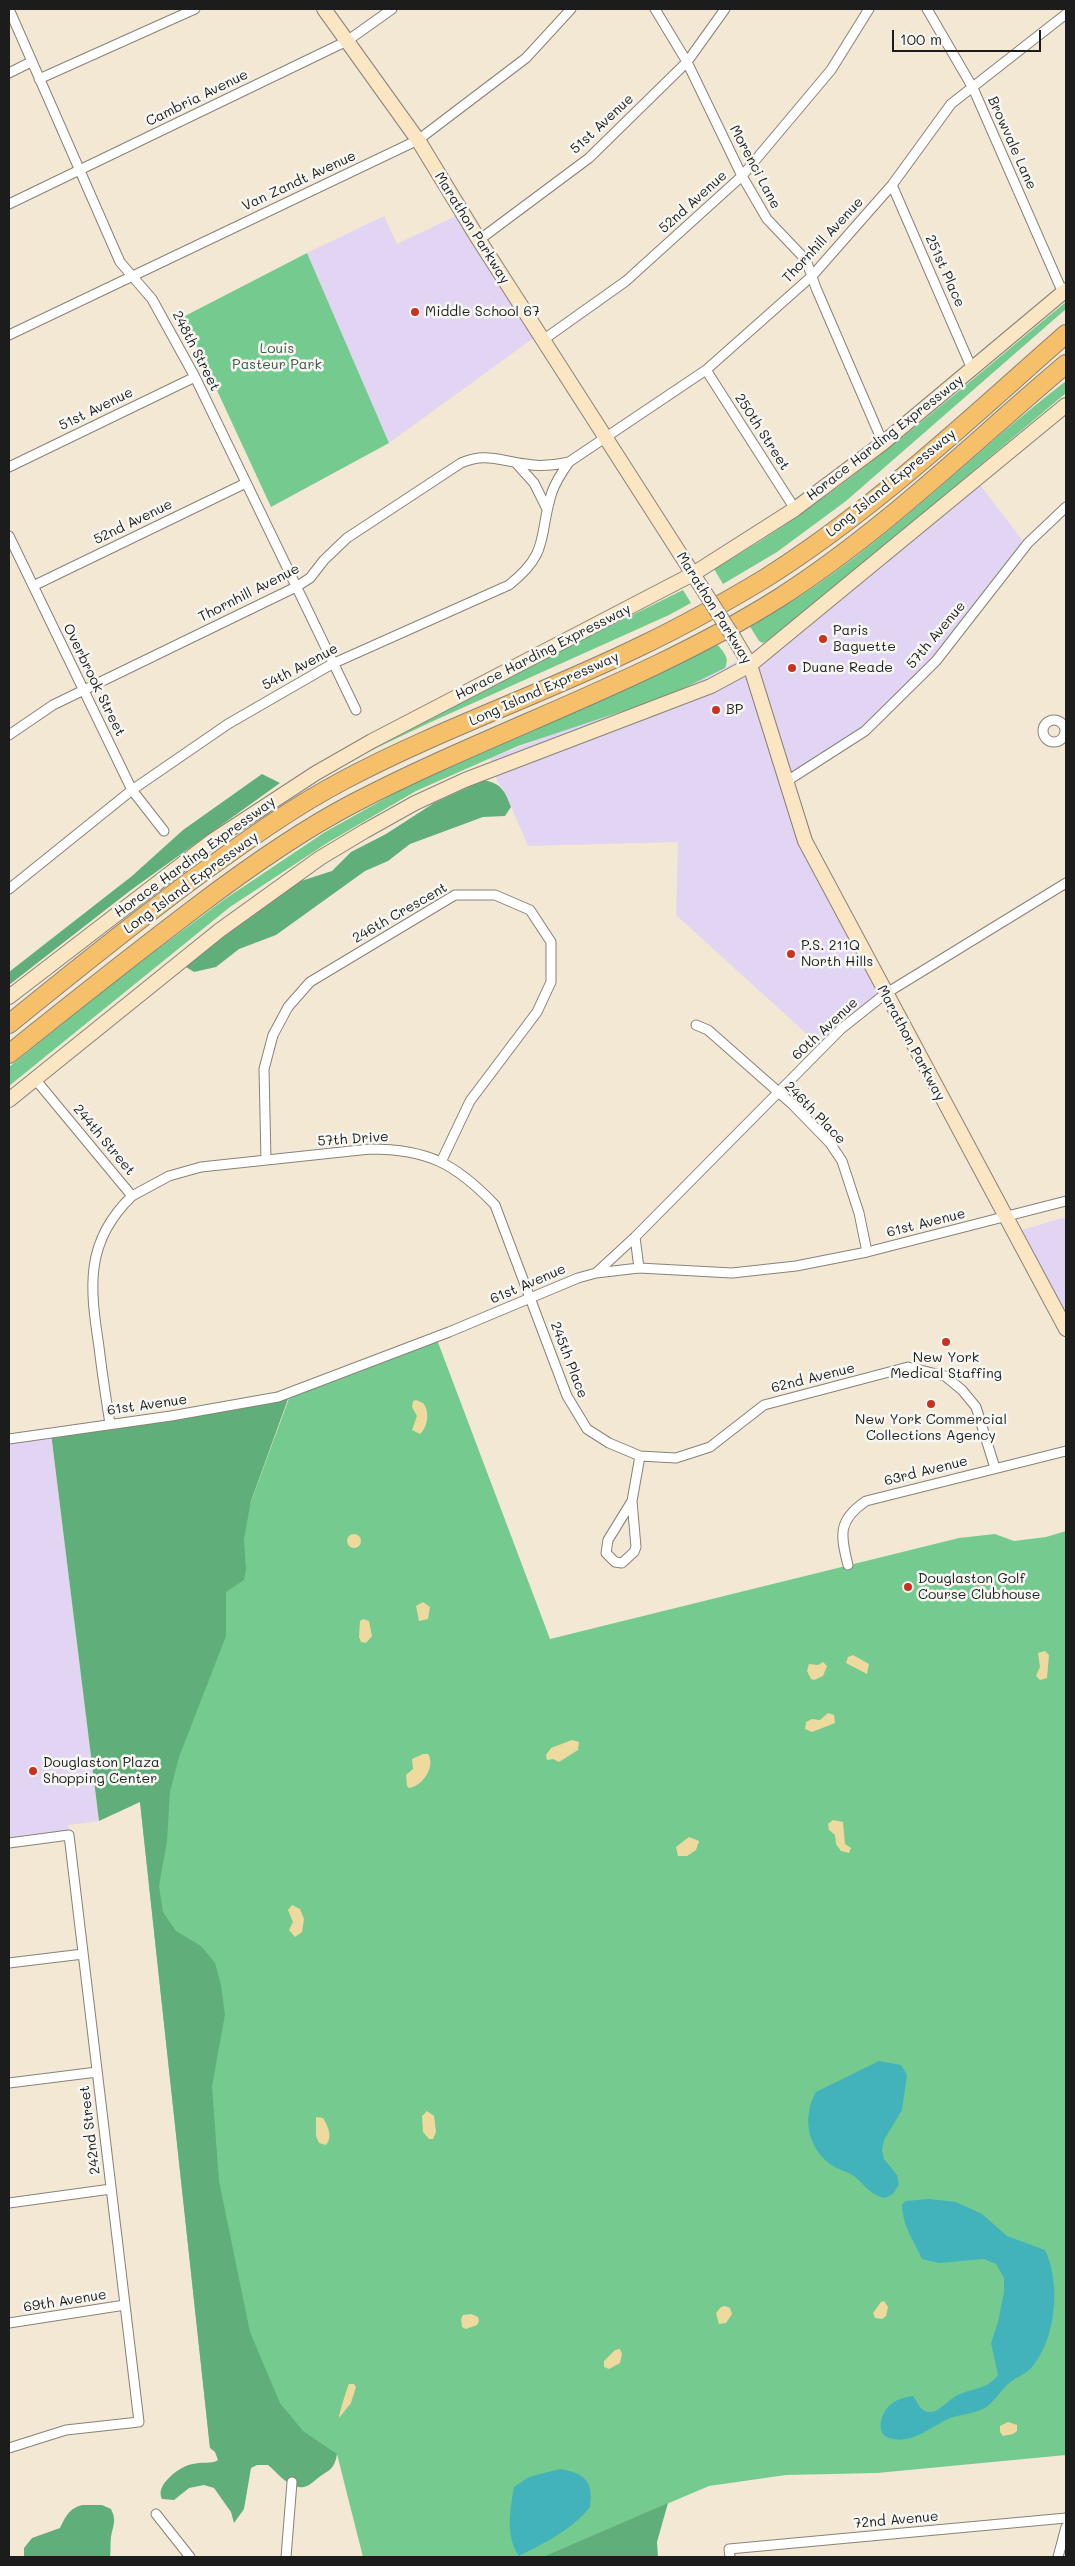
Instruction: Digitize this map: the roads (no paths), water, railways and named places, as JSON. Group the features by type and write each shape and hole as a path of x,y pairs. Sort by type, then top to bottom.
{"highway":[{"name":"Long Island Expressway","path":"9,1024 66,977 223,857 282,816 342,781 406,749 639,647 704,614 766,577 822,540 882,494 1066,334"},
{"name":"Long Island Expressway","path":"9,1054 237,877 350,805 412,773 644,671 715,636 779,598 837,559 900,510 1066,364"},
{"path":"1014,408 1066,371"}],"main road":[{"name":"Marathon Parkway","path":"324,9 418,140 479,240 750,665 805,841 885,994 1066,1329"},
{"name":"Horace Harding Expressway","path":"9,998 212,841 316,773 372,741 693,574 795,509 883,442 1064,292"},
{"path":"9,1100 227,925 320,858 365,831 415,803 465,780 712,686 750,665 1066,406"}],"street":[{"name":"248th Street","path":"9,9 120,262 160,311 195,377 332,664 356,710"},
{"path":"39,79 194,9"},
{"name":"Cambria Avenue","path":"9,204 347,41 392,9"},
{"name":"Van Zandt Avenue","path":"9,335 418,140 526,58 571,9"},
{"name":"Morenci Lane","path":"655,9 687,62 742,176 768,219 806,260 883,442"},
{"name":"51st Avenue","path":"479,240 589,158 687,62 725,9"},
{"name":"52nd Avenue","path":"543,340 626,281 742,176 831,70 869,9"},
{"name":"Browvale Lane","path":"927,9 973,88 1064,292"},
{"name":"Thornhill Avenue","path":"9,735 53,705 82,690 296,587 310,578 324,560 348,538 461,463 474,457 490,456 543,466 569,462 706,370 812,276 892,185 951,104 1066,14"},
{"path":"9,72 31,62"},
{"name":"251st Place","path":"892,185 972,369"},
{"name":"250th Street","path":"706,370 795,509"},
{"name":"51st Avenue","path":"9,467 195,377"},
{"path":"515,462 534,483 547,510"},
{"name":"54th Avenue","path":"9,889 132,790 228,724 332,664 509,585 528,567 539,550 545,532 547,510 556,483 569,462"},
{"name":"52nd Avenue","path":"33,586 246,483"},
{"name":"57th Avenue","path":"787,781 865,731 936,661 1028,543 1066,507"},
{"name":"Overbrook Street","path":"9,536 132,790 164,831"},
{"name":"60th Avenue","path":"596,1273 635,1237 666,1203 827,1042 885,994 1066,883"},
{"name":"246th Crescent","path":"266,1160 264,1069 273,1035 288,1007 310,982 455,895 495,895 530,910 551,942 551,982 537,1012 470,1101 441,1162"},
{"name":"246th Place","path":"696,1025 708,1030 830,1143 842,1161 859,1213 867,1252"},
{"name":"244th Street","path":"35,1079 132,1196 112,1220 104,1236 96,1256 92,1280 92,1301 110,1424"},
{"name":"57th Drive","path":"132,1196 157,1181 182,1171 370,1149 398,1149 422,1154 441,1162 473,1182 495,1205 531,1299"},
{"name":"61st Avenue","path":"9,1439 278,1398 531,1299 578,1278 596,1273 639,1268 732,1273 796,1266 867,1252 1006,1218 1066,1201"},
{"path":"635,1237 639,1268"},
{"name":"245th Place","path":"531,1299 567,1396 577,1416 587,1429 609,1442 640,1456"},
{"name":"62nd Avenue","path":"640,1456 676,1458 710,1447 764,1405 908,1368 945,1376 962,1390 976,1407 995,1468"},
{"name":"63rd Avenue","path":"848,1566 842,1542 843,1524 851,1511 866,1501 1066,1451"},
{"path":"632,1501 614,1529 607,1546 606,1553 610,1558 622,1564 634,1552 636,1547 632,1501 640,1456"},
{"name":"242nd Street","path":"9,1843 69,1835 139,2422 66,2430 9,2448"},
{"path":"9,1963 83,1954"},
{"path":"9,2084 97,2072"},
{"path":"9,2202 111,2190"},
{"name":"69th Avenue","path":"9,2323 125,2305"},
{"path":"286,2557 292,2482"},
{"path":"156,2514 190,2557"},
{"name":"72nd Avenue","path":"729,2553 1066,2518"},
{"path":"1058,2557 1066,2527"}],"water":[{"path":"879,2061 901,2065 907,2075 902,2110 884,2140 882,2150 884,2159 897,2175 899,2184 893,2194 885,2198 872,2192 854,2176 833,2166 822,2157 812,2140 808,2121 809,2111 816,2092"},
{"path":"929,2199 956,2202 982,2214 1007,2236 1045,2250 1053,2278 1054,2310 1047,2340 1033,2366 1009,2383 988,2406 976,2412 948,2419 912,2437 897,2440 885,2436 881,2428 882,2418 886,2409 894,2402 913,2396 923,2410 932,2412 965,2392 988,2384 998,2375 991,2343 998,2322 1004,2292 1004,2278 996,2264 984,2259 939,2263 922,2259 906,2226 902,2204 906,2201"},
{"path":"560,2469 575,2473 586,2480 590,2491 590,2507 566,2529 519,2556 510,2531 510,2514 514,2487 529,2477"}],"place":[{"name":"Middle School 67","path":"415,312"},
{"name":"Paris Baguette","path":"823,639"},
{"name":"Duane Reade","path":"792,668"},
{"name":"BP","path":"716,710"},
{"name":"P.S. 211Q North Hills","path":"791,954"},
{"name":"New York Medical Staffing","path":"946,1342"},
{"name":"New York Commercial Collections Agency","path":"931,1404"},
{"name":"Douglaston Golf Course Clubhouse","path":"908,1587"},
{"name":"Douglaston Plaza Shopping Center","path":"33,1771"}],"park label":[{"name":"Louis Pasteur Park","path":"277,358"}]}
